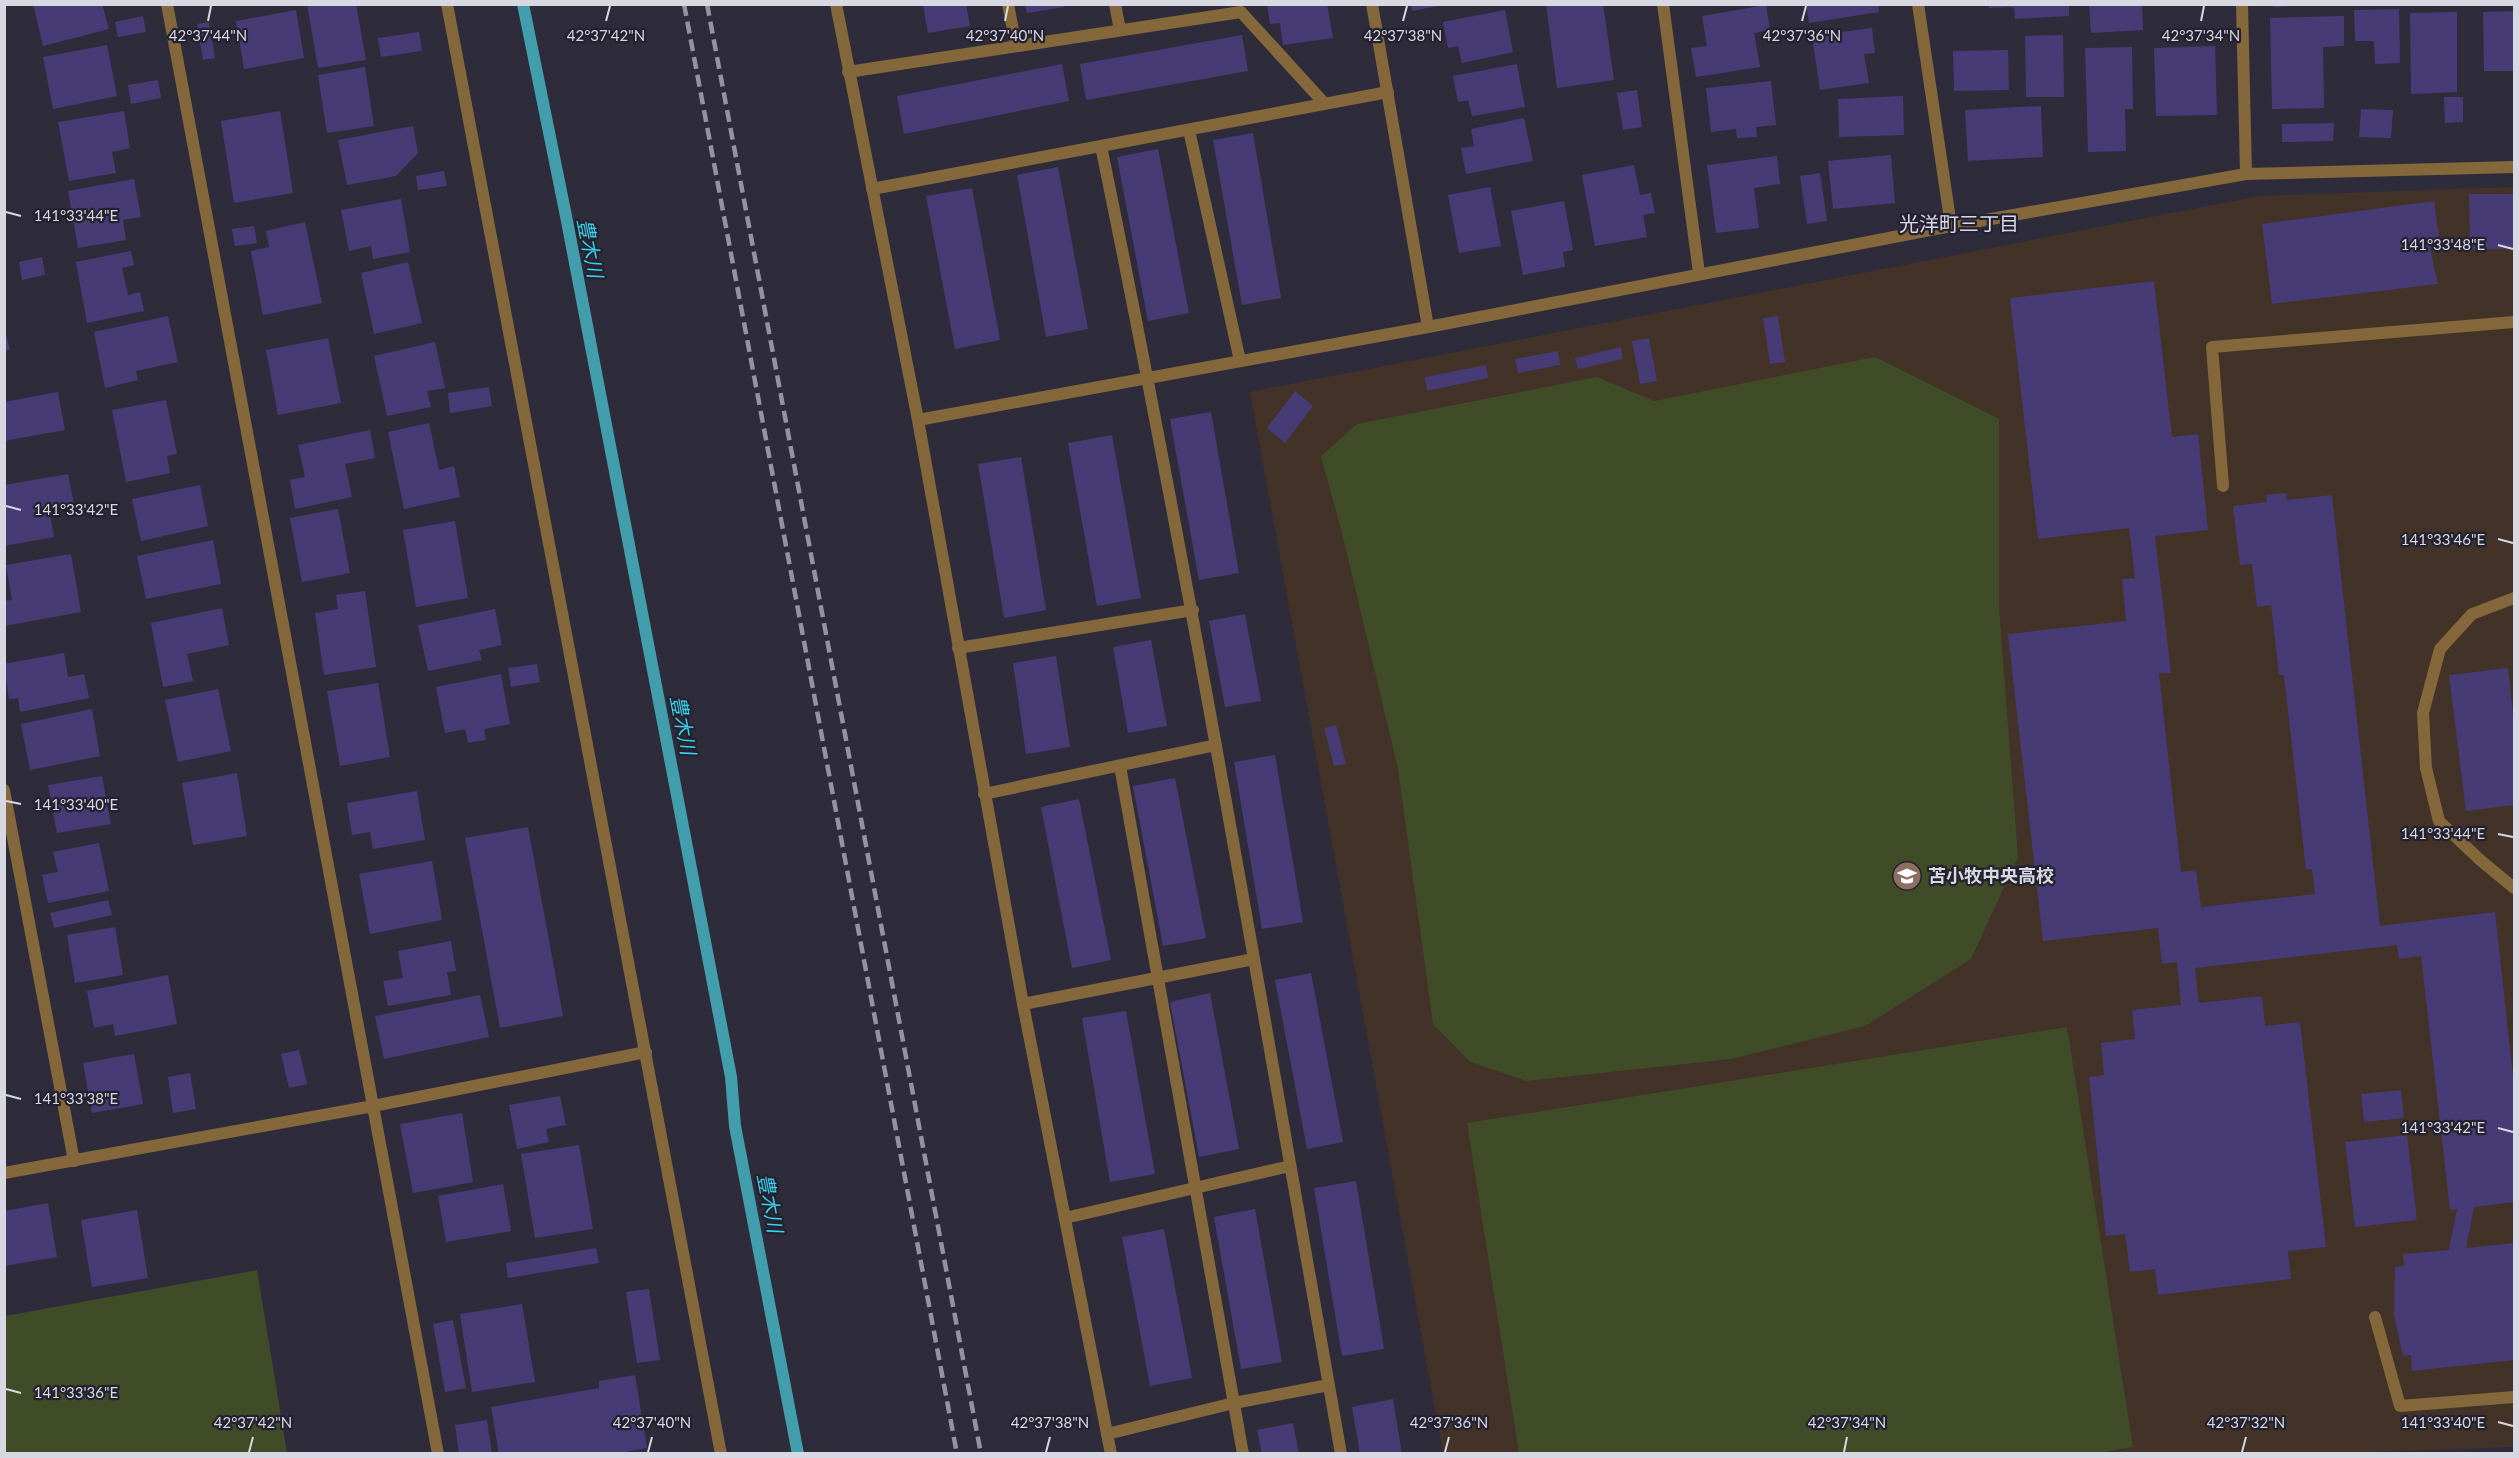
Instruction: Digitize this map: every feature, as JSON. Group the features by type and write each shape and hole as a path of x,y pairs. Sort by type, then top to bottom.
{"street":[{"path":"167,4 438,1454"},
{"path":"447,4 721,1454"},
{"path":"836,4 918,420 1023,1004 1111,1454"},
{"path":"1008,4 1016,46"},
{"path":"1116,4 1120,30"},
{"path":"1372,4 1428,327"},
{"path":"1663,4 1699,273"},
{"path":"1918,4 1951,226"},
{"path":"2241,4 2246,174"},
{"path":"848,72 1120,30 1239,8 1325,104"},
{"path":"872,189 1388,92"},
{"path":"1189,130 1240,361"},
{"path":"1101,146 1149,378 1193,610 1341,1454"},
{"path":"918,420 1428,327 1951,226 2246,174 2514,167"},
{"path":"2223,486 2212,347 2514,322"},
{"path":"2514,598 2472,614 2440,649 2423,712 2426,768 2439,821 2479,860 2514,888"},
{"path":"958,648 1193,610"},
{"path":"984,794 1216,745"},
{"path":"1120,766 1243,1454"},
{"path":"4,790 74,1161"},
{"path":"1023,1004 1254,959"},
{"path":"4,1173 373,1106 646,1052"},
{"path":"1065,1218 1290,1166"},
{"path":"2375,1317 2400,1406 2514,1397"},
{"path":"1107,1434 1234,1403 1329,1385"}],"shaded area":[{"path":"2514,187 2514,1447 2317,1454 1443,1453 1250,392 2259,196"}],"green space":[{"path":"1875,357 1999,419 1999,607 2018,857 1971,959 1865,1026 1731,1059 1527,1081 1470,1062 1433,1024 1398,769 1343,537 1321,456 1357,424 1597,377 1654,401"},
{"path":"2067,1027 2133,1447 2091,1454 1519,1453 1467,1123"},
{"path":"257,1270 287,1453 5,1453 5,1316"}],"building":[{"path":"33,4 102,4 109,29 43,46"},
{"path":"307,4 356,4 366,60 318,68"},
{"path":"1025,4 1064,4 1064,7 1027,13"},
{"path":"1267,4 1327,4 1333,38 1283,45 1280,23 1270,24"},
{"path":"1411,4 1438,4 1438,6 1412,11"},
{"path":"1546,4 1603,4 1614,80 1557,88"},
{"path":"1806,4 1878,4 1879,12 1809,23"},
{"path":"2089,4 2142,4 2143,30 2091,33"},
{"path":"2274,4 2290,4 2290,6 2274,7"},
{"path":"923,5 966,5 970,26 928,33"},
{"path":"1766,5 1770,30 1754,33 1760,67 1696,77 1691,48 1707,46 1702,16"},
{"path":"1989,5 2069,5 2069,16 2015,19 2014,7 1989,8"},
{"path":"2399,9 2400,63 2375,64 2374,41 2355,41 2354,10"},
{"path":"296,10 304,58 244,69 236,21"},
{"path":"1505,10 1513,52 1462,63 1458,46 1448,48 1443,22"},
{"path":"2514,11 2514,71 2484,71 2483,12"},
{"path":"2457,12 2457,92 2411,94 2410,13"},
{"path":"143,16 146,32 118,37 115,22"},
{"path":"2344,16 2344,46 2323,47 2324,108 2272,109 2270,18"},
{"path":"209,22 215,58 203,60 197,24"},
{"path":"1872,28 1875,53 1864,54 1869,83 1820,90 1812,36"},
{"path":"419,32 422,51 381,57 378,38"},
{"path":"1242,35 1248,71 1086,100 1080,64"},
{"path":"2063,35 2064,97 2026,97 2025,36"},
{"path":"107,45 117,96 53,109 43,57"},
{"path":"2215,46 2217,115 2156,116 2154,48"},
{"path":"2132,47 2133,109 2125,109 2126,151 2088,152 2085,48"},
{"path":"2008,50 2009,90 1954,91 1953,51"},
{"path":"1062,64 1069,101 904,134 897,96"},
{"path":"1517,64 1525,107 1472,116 1468,100 1458,102 1453,76"},
{"path":"365,67 374,126 327,133 318,75"},
{"path":"158,80 161,98 131,104 128,85"},
{"path":"1771,81 1776,125 1756,127 1757,137 1737,138 1736,129 1711,132 1706,88"},
{"path":"1637,90 1642,127 1623,130 1617,93"},
{"path":"1903,96 1904,135 1839,137 1838,99"},
{"path":"2444,97 2463,97 2463,122 2445,123"},
{"path":"2041,106 2043,157 1968,161 1965,110"},
{"path":"2361,109 2393,110 2391,138 2359,137"},
{"path":"124,111 130,148 112,152 116,173 69,181 58,122"},
{"path":"280,111 293,193 234,203 221,121"},
{"path":"1524,118 1533,161 1466,174 1461,148 1474,146 1471,129"},
{"path":"2334,123 2333,141 2282,142 2282,124"},
{"path":"413,126 418,153 396,176 347,185 338,140"},
{"path":"1253,133 1281,298 1242,305 1213,140"},
{"path":"1158,149 1189,313 1148,321 1117,157"},
{"path":"1891,155 1895,203 1833,209 1828,161"},
{"path":"1777,156 1780,184 1754,188 1759,228 1716,233 1707,165"},
{"path":"1634,165 1640,195 1651,193 1655,213 1643,215 1647,237 1595,246 1582,175"},
{"path":"1058,167 1088,329 1046,337 1017,175"},
{"path":"444,171 447,186 418,190 416,176"},
{"path":"1820,173 1827,221 1807,224 1800,176"},
{"path":"134,179 141,217 123,220 126,240 78,248 68,191"},
{"path":"1490,187 1501,246 1459,253 1448,195"},
{"path":"972,188 1000,340 955,349 926,196"},
{"path":"2469,194 2514,194 2514,249 2470,249"},
{"path":"401,199 410,252 373,259 371,246 349,251 341,210"},
{"path":"1564,201 1573,250 1563,252 1565,267 1523,275 1511,211"},
{"path":"2434,201 2440,243 2430,248 2438,284 2272,304 2262,224"},
{"path":"305,222 322,303 263,315 251,251 269,247 266,231"},
{"path":"254,226 257,243 235,246 232,229"},
{"path":"131,251 134,265 122,268 128,295 140,292 144,311 87,323 76,262"},
{"path":"42,257 45,275 22,280 19,262"},
{"path":"408,262 422,323 374,334 361,273"},
{"path":"2154,281 2172,437 2198,434 2208,530 2155,536 2171,673 2159,673 2181,872 2196,870 2201,907 2315,894 2312,869 2306,870 2284,675 2279,675 2271,605 2257,607 2252,564 2240,565 2233,506 2267,502 2266,495 2286,493 2287,500 2332,495 2380,926 2495,912 2514,1085 2514,1202 2474,1207 2466,1248 2514,1243 2514,1360 2412,1371 2411,1355 2403,1356 2394,1316 2395,1267 2404,1266 2403,1254 2449,1250 2457,1209 2450,1210 2421,956 2399,959 2397,945 2195,968 2199,1003 2262,996 2265,1026 2300,1022 2326,1247 2288,1251 2291,1279 2158,1295 2155,1269 2130,1272 2125,1234 2106,1236 2089,1077 2104,1075 2101,1043 2135,1039 2132,1010 2181,1005 2177,962 2162,964 2158,928 2043,941 2008,634 2126,621 2122,579 2135,578 2129,528 2038,539 2010,298"},
{"path":"168,316 178,362 136,371 138,380 105,388 94,332"},
{"path":"1778,316 1785,362 1770,364 1763,318"},
{"path":"4,327 10,350 4,351"},
{"path":"328,338 341,403 278,415 266,350"},
{"path":"1649,338 1657,381 1640,384 1632,341"},
{"path":"435,342 445,388 427,391 431,407 387,416 374,356"},
{"path":"1621,347 1623,359 1578,369 1575,358"},
{"path":"1558,351 1560,365 1518,373 1515,359"},
{"path":"1486,365 1488,378 1427,391 1425,377"},
{"path":"489,387 492,406 450,413 448,393"},
{"path":"1295,391 1313,406 1285,443 1267,428"},
{"path":"58,392 65,430 4,441 4,402"},
{"path":"166,400 177,454 167,456 170,473 126,482 112,410"},
{"path":"1211,412 1239,573 1199,580 1170,419"},
{"path":"429,423 439,470 454,466 460,497 404,509 388,432"},
{"path":"370,430 375,458 345,464 352,497 295,509 290,480 305,477 298,445"},
{"path":"1112,435 1141,598 1097,606 1068,443"},
{"path":"1021,457 1046,610 1004,618 978,464"},
{"path":"68,474 74,504 49,509 54,537 4,546 4,485"},
{"path":"200,485 208,526 141,541 132,499"},
{"path":"338,509 350,573 302,582 290,518"},
{"path":"455,521 468,598 416,607 403,530"},
{"path":"213,540 221,584 146,599 137,556"},
{"path":"71,554 81,612 4,626 4,601 12,600 6,565"},
{"path":"365,591 376,667 324,675 315,613 338,609 336,595"},
{"path":"222,608 229,645 187,654 193,681 163,687 151,623"},
{"path":"495,609 502,645 479,650 482,660 428,671 418,625"},
{"path":"1245,614 1261,701 1225,707 1209,621"},
{"path":"1151,640 1167,726 1128,733 1113,647"},
{"path":"64,653 68,677 84,674 89,698 20,712 18,698 9,699 4,664"},
{"path":"1056,656 1070,747 1026,754 1013,663"},
{"path":"537,664 540,682 511,687 508,668"},
{"path":"2508,668 2514,725 2514,805 2466,811 2449,675"},
{"path":"501,674 510,724 484,729 486,740 468,743 465,729 445,733 436,687"},
{"path":"378,683 390,757 340,766 327,691"},
{"path":"218,689 231,751 178,762 165,700"},
{"path":"92,709 100,756 30,770 21,724"},
{"path":"1336,725 1346,764 1334,766 1324,728"},
{"path":"1275,755 1303,922 1262,929 1234,762"},
{"path":"237,773 247,836 193,845 182,783"},
{"path":"102,776 111,824 57,833 48,785"},
{"path":"1175,778 1206,938 1163,946 1133,786"},
{"path":"417,791 425,840 373,849 370,832 352,835 347,803"},
{"path":"1079,799 1111,960 1072,968 1041,807"},
{"path":"528,827 563,1016 500,1028 465,838"},
{"path":"99,843 109,891 48,903 42,875 58,872 53,852"},
{"path":"432,861 442,920 370,934 359,874"},
{"path":"108,900 112,915 54,928 50,913"},
{"path":"115,927 123,975 75,983 67,935"},
{"path":"451,941 456,971 447,972 451,995 388,1006 383,981 403,978 398,951"},
{"path":"1311,973 1343,1142 1307,1149 1275,980"},
{"path":"168,975 177,1024 115,1036 113,1024 94,1028 87,991"},
{"path":"1210,993 1239,1149 1199,1157 1170,1002"},
{"path":"480,995 489,1037 384,1059 375,1016"},
{"path":"1126,1011 1155,1174 1110,1182 1082,1018"},
{"path":"299,1050 307,1084 289,1088 281,1054"},
{"path":"134,1054 143,1104 92,1113 83,1063"},
{"path":"190,1073 196,1109 173,1113 168,1077"},
{"path":"2401,1090 2404,1118 2364,1122 2361,1094"},
{"path":"560,1096 566,1125 546,1129 549,1142 517,1149 509,1105"},
{"path":"462,1113 473,1182 413,1193 400,1124"},
{"path":"2407,1135 2417,1220 2355,1227 2345,1142"},
{"path":"579,1145 593,1229 535,1238 521,1154"},
{"path":"1356,1181 1384,1349 1342,1356 1314,1188"},
{"path":"503,1184 511,1231 446,1242 438,1196"},
{"path":"48,1203 57,1257 4,1266 4,1211"},
{"path":"1255,1209 1282,1362 1241,1369 1214,1217"},
{"path":"137,1210 148,1278 92,1287 81,1220"},
{"path":"1164,1229 1192,1378 1150,1386 1122,1237"},
{"path":"596,1248 599,1263 508,1278 506,1263"},
{"path":"649,1289 660,1360 637,1363 626,1292"},
{"path":"522,1304 535,1382 472,1392 460,1314"},
{"path":"453,1320 466,1388 445,1392 433,1324"},
{"path":"635,1375 647,1448 614,1454 499,1454 491,1407 599,1388 599,1381"},
{"path":"1393,1399 1402,1454 1360,1454 1352,1407"},
{"path":"487,1420 492,1454 459,1454 455,1425"},
{"path":"1293,1423 1299,1454 1262,1454 1257,1430"}],"waterway":[{"name":"豊木川","path":"523,4 566,216 731,1077 735,1126 798,1454"}],"railway":[{"path":"684,4 957,1454"},
{"path":"707,4 981,1454"}],"place":[{"name":"苫小牧中央高校","path":"1907,876"}],"district":[{"name":"光洋町三丁目","path":"1959,224"}]}
